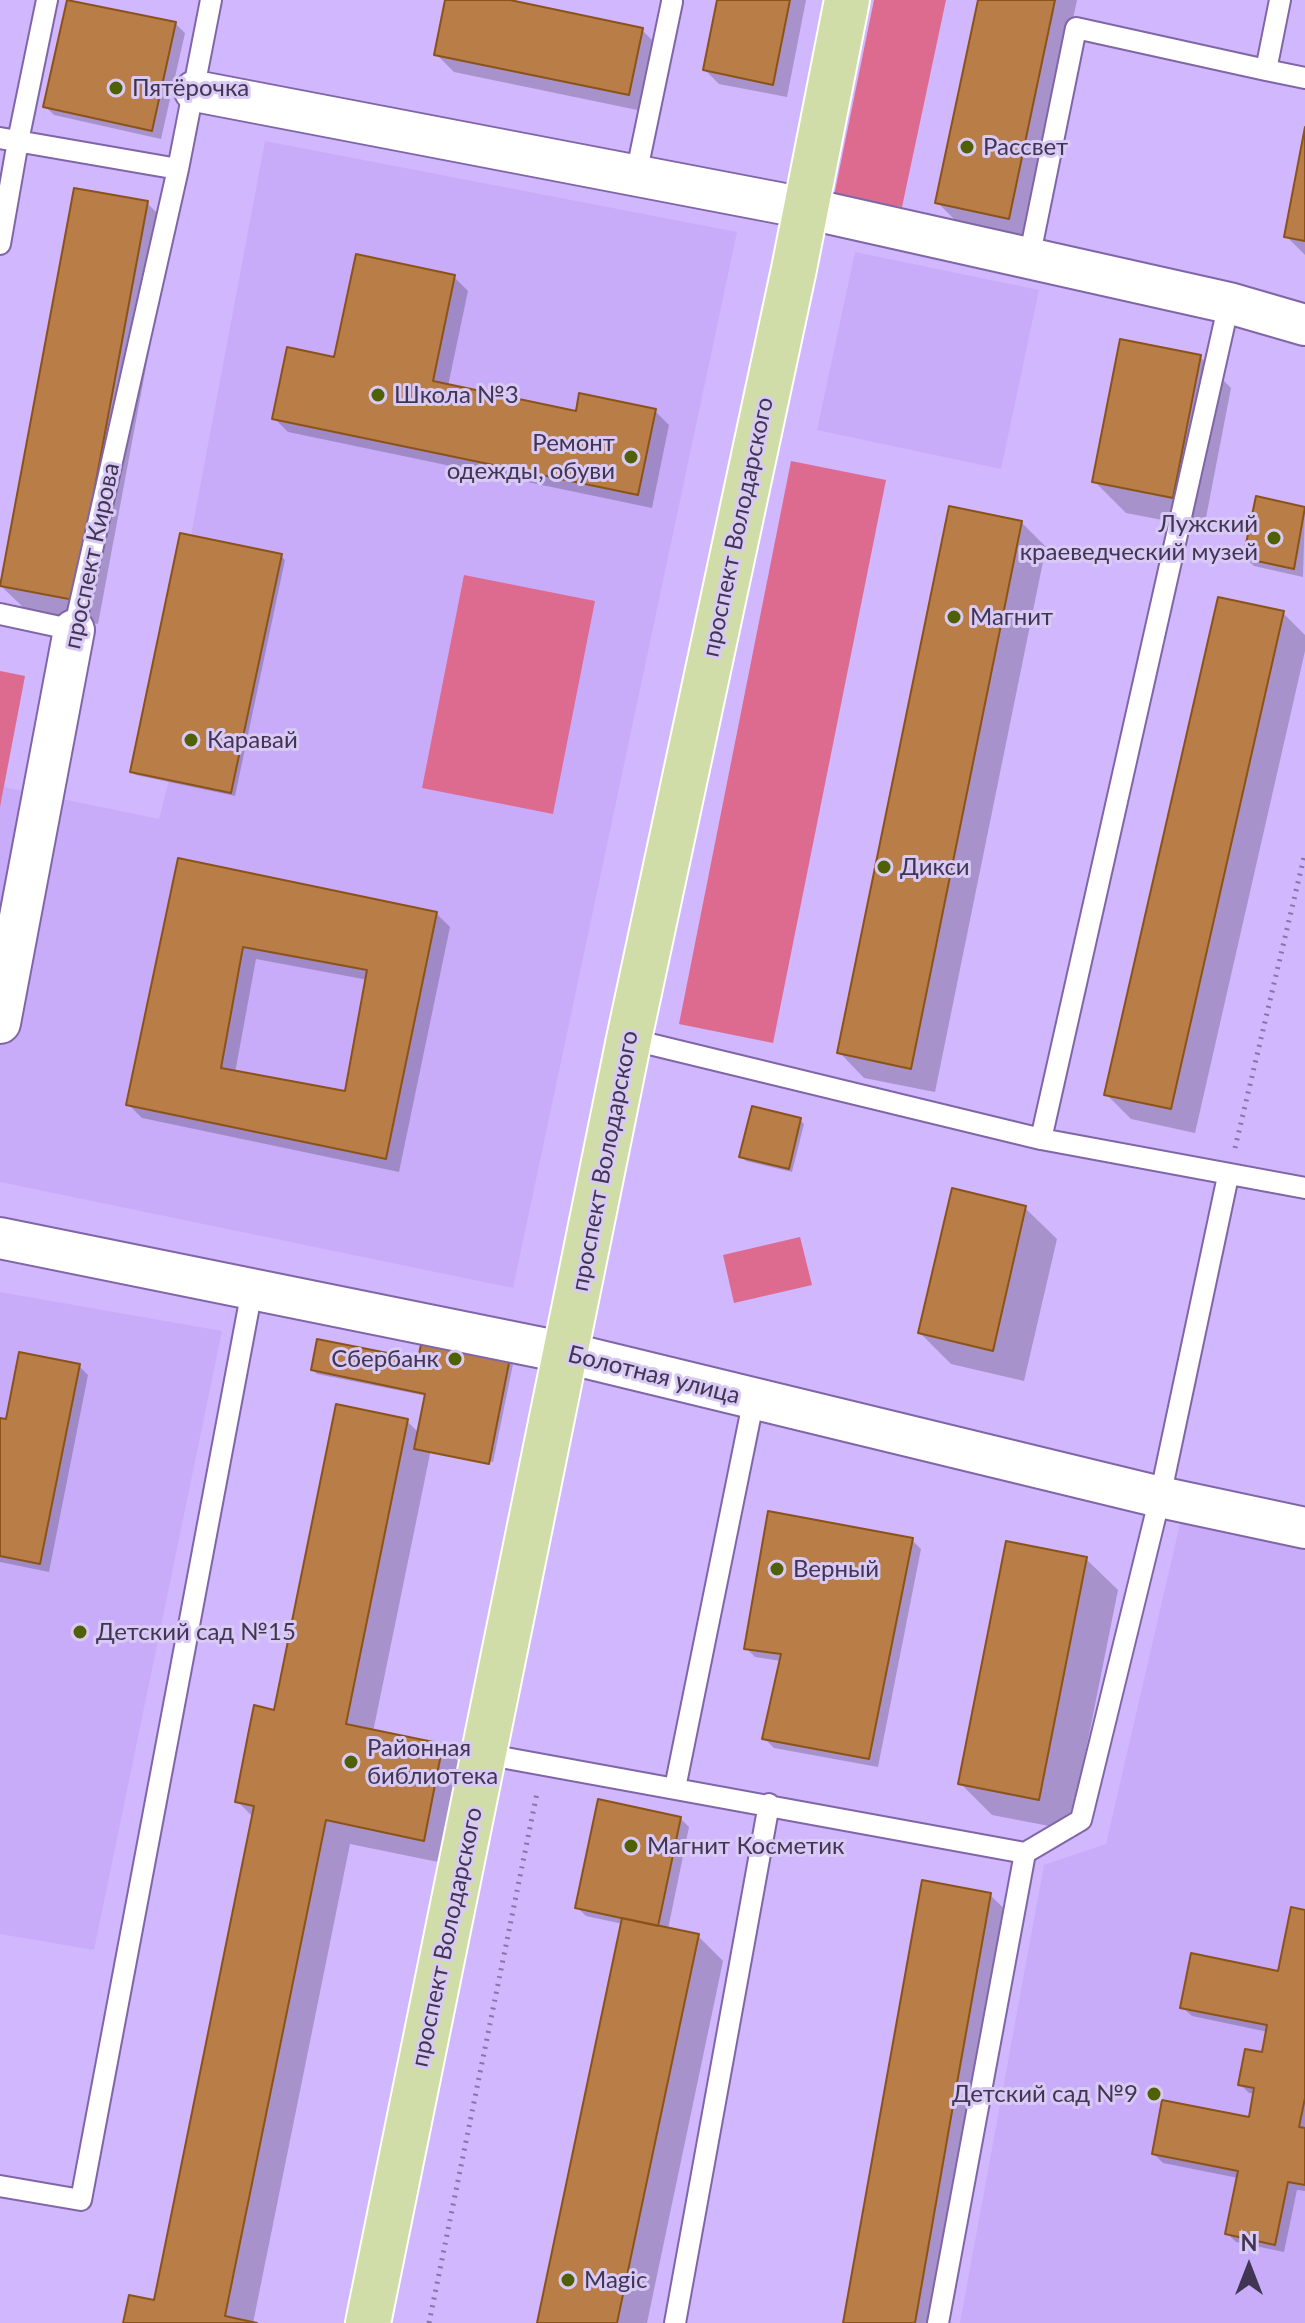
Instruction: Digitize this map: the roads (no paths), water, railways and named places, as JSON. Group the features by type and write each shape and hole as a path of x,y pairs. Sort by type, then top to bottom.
{"main road":[{"name":"проспект Володарского","path":"368,2323 629,1039 847,0"}],"street":[{"path":"195,91 805,208 1229,303 1305,325"},
{"name":"проспект Кирова","path":"0,1023 74,630"},
{"name":"Болотная улица","path":"0,1238 567,1353 1160,1497 1305,1528"}],"lane":[{"path":"0,244 9,140 47,0"},
{"name":"проспект Кирова","path":"74,630 195,91 211,0"},
{"path":"1266,70 1280,0"},
{"path":"636,175 669,1"},
{"path":"1029,259 1076,28 1305,78"},
{"path":"9,140 178,169"},
{"path":"1041,1139 1229,303"},
{"path":"0,614 74,630"},
{"path":"629,1039 1041,1139 1305,1188"},
{"path":"484,1754 1025,1853 1081,1820 1160,1497 1228,1176"},
{"path":"0,2186 81,2200 252,1290"},
{"path":"675,1788 754,1398"},
{"path":"675,2323 769,1804"},
{"path":"938,2323 1025,1853"}],"place":[{"name":"Пятёрочка","path":"116,88"},
{"name":"Рассвет","path":"967,147"},
{"name":"Школа №3","path":"378,395"},
{"name":"Ремонт одежды, обуви","path":"631,457"},
{"name":"Лужский краеведческий музей","path":"1274,538"},
{"name":"Магнит","path":"954,617"},
{"name":"Каравай","path":"191,740"},
{"name":"Дикси","path":"884,867"},
{"name":"Сбербанк","path":"455,1359"},
{"name":"Верный","path":"777,1569"},
{"name":"Детский сад №15","path":"80,1632"},
{"name":"Районная библиотека","path":"351,1762"},
{"name":"Магнит Косметик","path":"631,1846"},
{"name":"Детский сад №9","path":"1154,2094"},
{"name":"Magic","path":"568,2280"}]}
